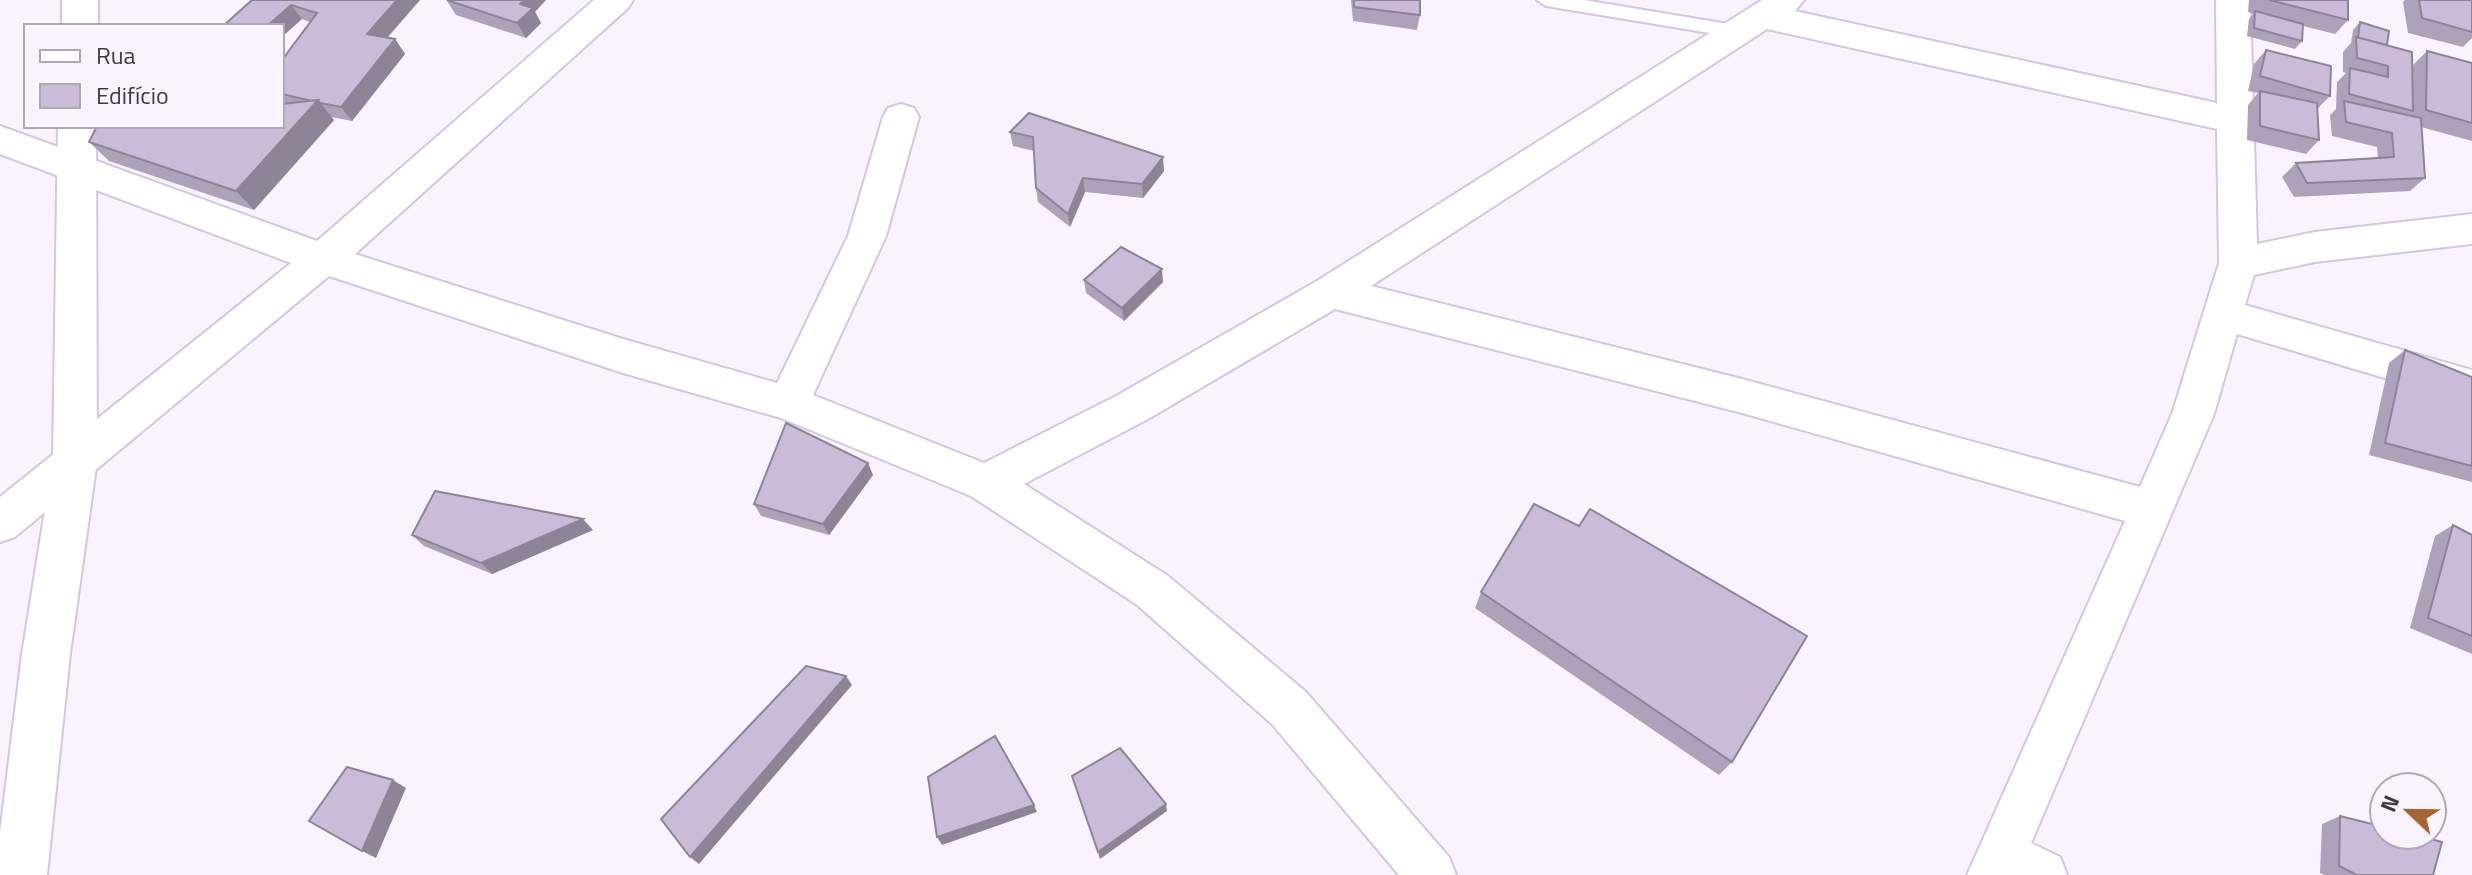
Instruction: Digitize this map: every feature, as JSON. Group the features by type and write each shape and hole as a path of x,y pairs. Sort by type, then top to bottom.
{"street":[{"path":"80,0 80,24"},
{"path":"0,523 323,259 616,0"},
{"path":"2012,868 2150,509 2193,414 2238,263 2233,0"},
{"path":"986,483 1133,407 1331,292 1760,16 2236,120"},
{"path":"788,403 867,236 901,117"},
{"path":"0,140 77,148 323,259 623,356 788,403 986,483 1152,590 1289,708 1431,875"},
{"path":"21,875 46,654 75,460 77,148"},
{"path":"2238,263 2315,247 2472,229"},
{"path":"1331,292 1594,355 2150,509"},
{"path":"2222,314 2472,387"}],"lane":[{"path":"1546,0 1760,16"}],"building":[{"path":"252,0 397,0 367,34 395,39 341,107 284,94 284,57 317,13 291,5 269,24 225,24"},
{"path":"447,0 524,0 520,4 533,8 517,23"},
{"path":"1354,0 1420,0 1420,15 1354,7"},
{"path":"2269,0 2348,0 2348,20"},
{"path":"2419,0 2472,0 2472,32 2422,18"},
{"path":"2255,11 2303,24 2302,41 2254,28"},
{"path":"2360,22 2389,31 2387,45 2358,38"},
{"path":"2356,37 2412,52 2413,111 2349,94 2350,68 2388,77 2388,66 2357,58"},
{"path":"2266,50 2331,66 2330,96 2260,76"},
{"path":"2427,51 2472,63 2472,123 2426,110"},
{"path":"2260,91 2317,103 2319,140 2260,126"},
{"path":"318,100 236,191 89,142 96,128 284,128 284,104"},
{"path":"2344,101 2421,118 2425,178 2307,183 2296,163 2394,157 2392,133 2346,122"},
{"path":"1029,113 1163,157 1142,184 1083,178 1068,214 1036,188 1033,137 1010,132"},
{"path":"1121,247 1162,269 1122,308 1084,280"},
{"path":"2405,350 2472,377 2472,466 2385,443"},
{"path":"786,423 868,463 823,524 754,504"},
{"path":"435,491 583,519 481,563 412,535"},
{"path":"1534,504 1579,526 1590,509 1807,636 1732,762 1481,592"},
{"path":"2453,525 2472,535 2472,636 2428,618"},
{"path":"806,666 846,676 690,857 661,819"},
{"path":"995,736 1034,805 937,837 928,777"},
{"path":"1120,748 1166,804 1098,852 1072,776"},
{"path":"347,767 393,780 362,851 309,821"},
{"path":"2340,816 2368,823 2368,851 2440,851 2433,875 2357,875 2339,866"}]}
